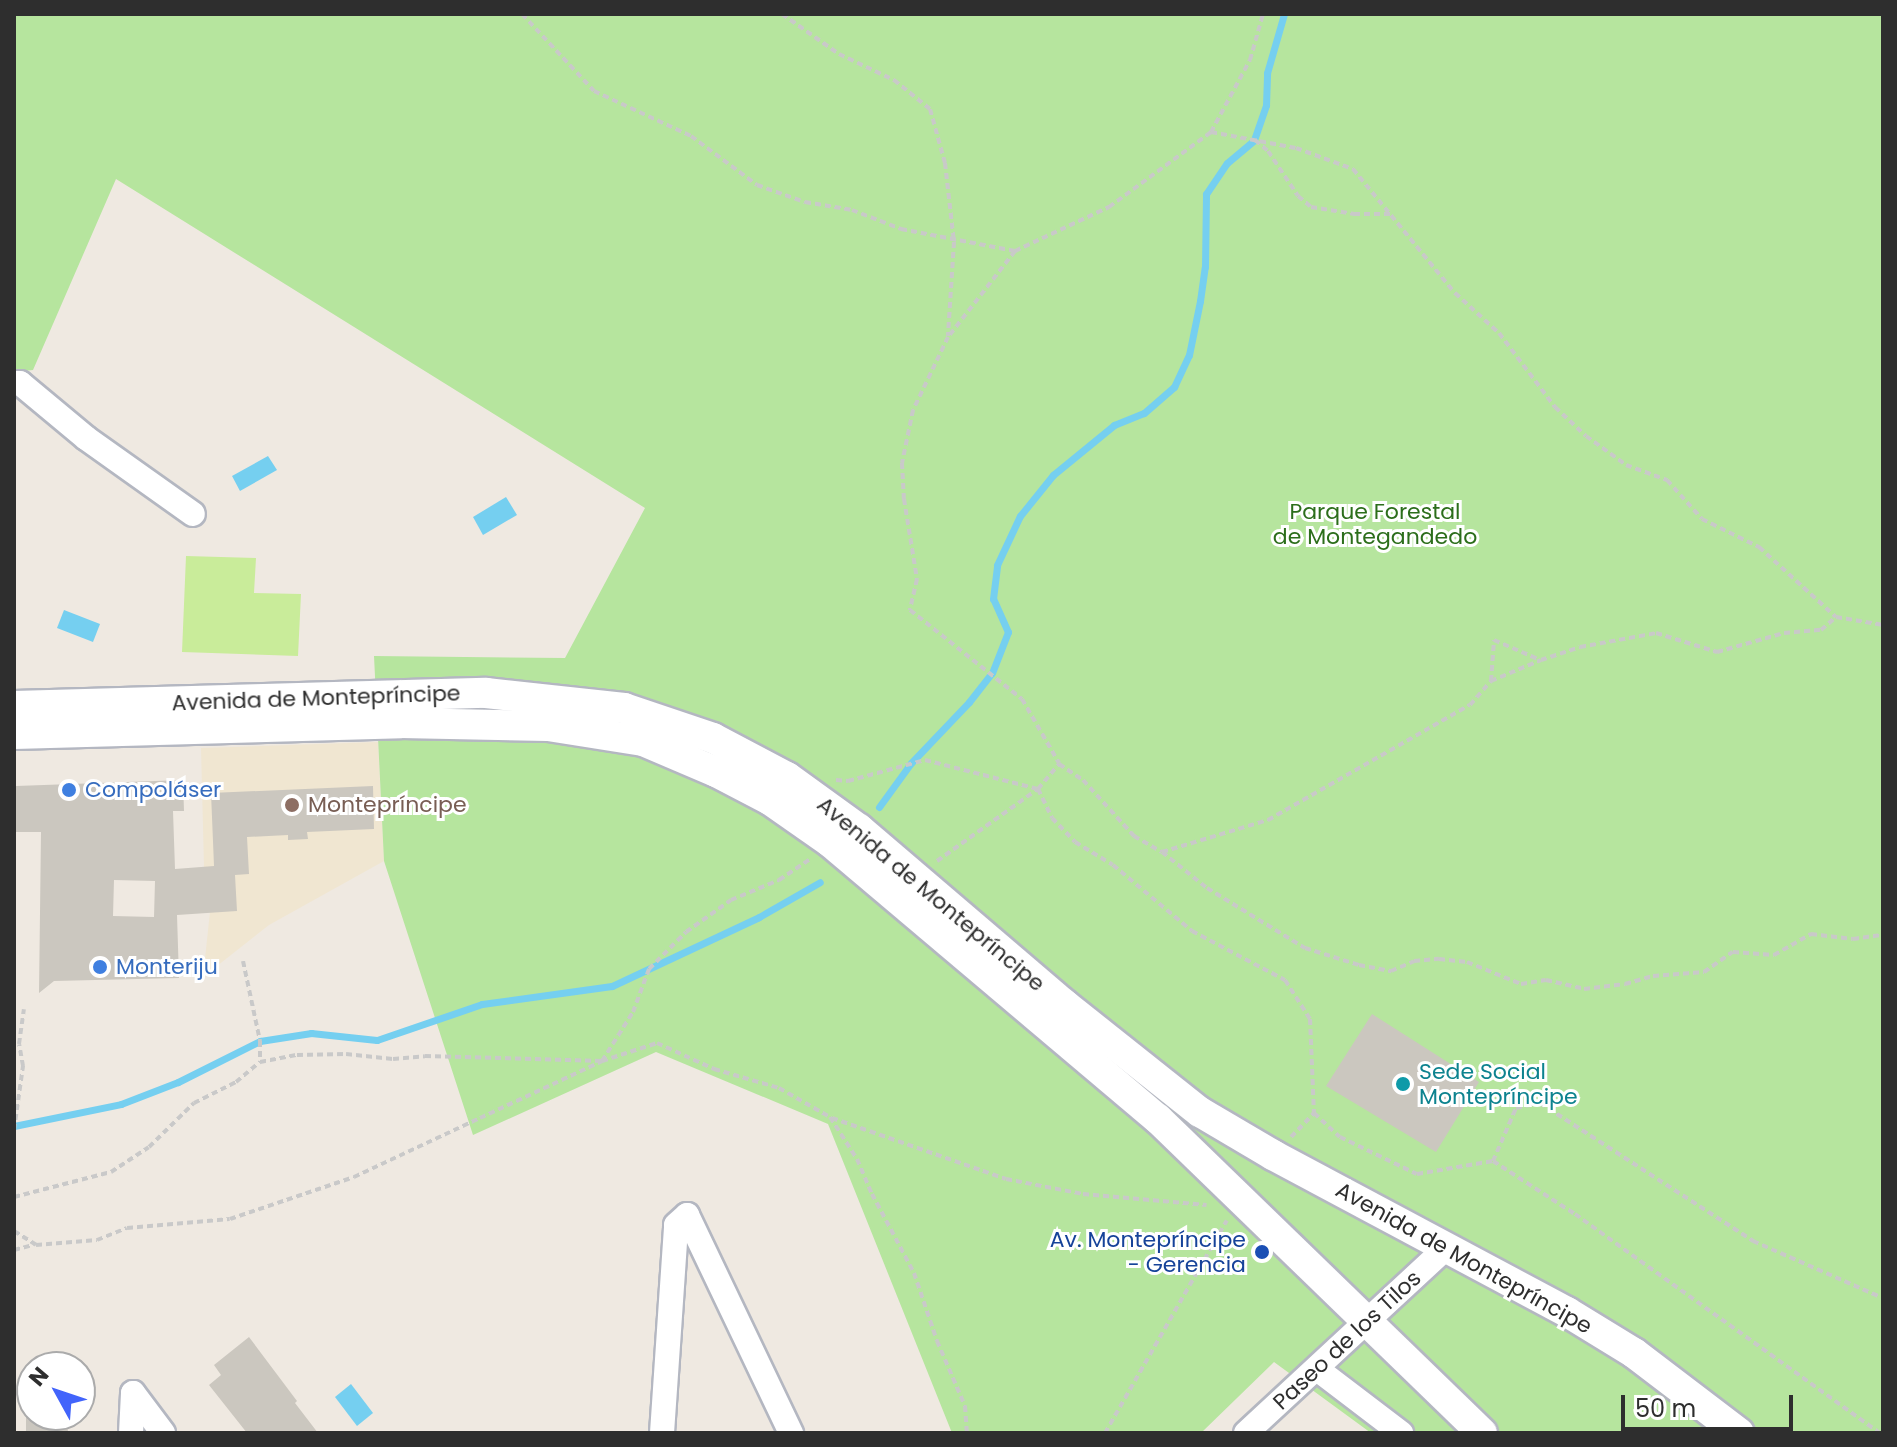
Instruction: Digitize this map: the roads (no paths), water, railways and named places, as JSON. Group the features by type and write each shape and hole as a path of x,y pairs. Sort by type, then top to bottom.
{"street":[{"path":"14,383 20,383 86,438 193,514"},
{"name":"Avenida de Montepríncipe","path":"14,706 486,693 624,708 713,738 787,777 859,829 1148,1074 1226,1129 1567,1312 1634,1353 1739,1433"},
{"name":"Avenida de Montepríncipe","path":"14,734 478,722 548,726 643,741 770,800 830,842 1158,1119 1237,1202 1369,1321 1482,1433"},
{"path":"662,1433 676,1225 687,1215 791,1433"},
{"name":"Paseo de los Tilos","path":"1246,1433 1447,1247"},
{"path":"1317,1369 1401,1433"},
{"path":"131,1433 133,1393 163,1433"}],"water":[{"path":"268,456 277,470 240,491 232,476"},
{"path":"506,497 517,515 483,535 473,517"},
{"path":"64,610 100,624 93,642 57,628"},
{"path":"351,1384 373,1413 357,1426 335,1397"}],"waterway":[{"path":"879,807 911,763 992,673 1008,632 993,599 997,565 1020,516 1053,475 1114,425 1144,413 1174,387 1189,355 1200,301 1205,267 1206,194 1227,163 1254,140 1266,105 1267,73 1284,14"},
{"path":"14,1126 121,1104 178,1082 260,1041 311,1033 377,1040 482,1004 612,986 759,917 820,882"}],"place":[{"name":"Compoláser","path":"69,790"},
{"name":"Montepríncipe","path":"292,805"},
{"name":"Monteriju","path":"100,967"},
{"name":"Sede Social Montepríncipe","path":"1403,1084"},
{"name":"Av. Montepríncipe - Gerencia","path":"1262,1252"}],"park label":[{"name":"Parque Forestal de Montegandedo","path":"1375,524"}]}
